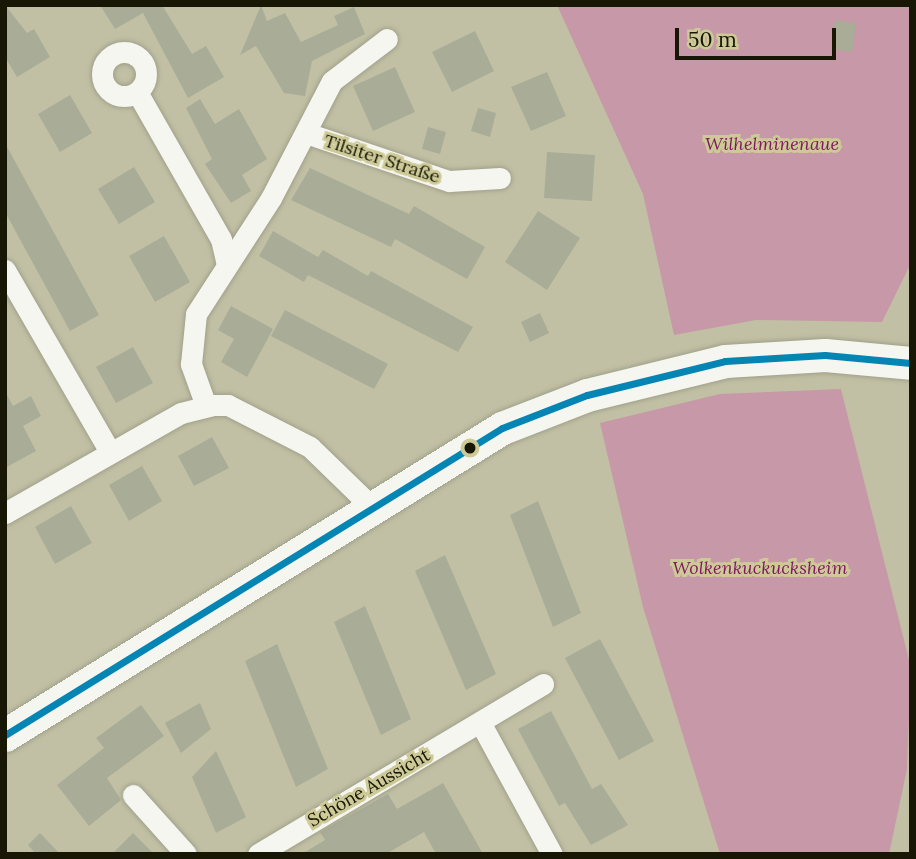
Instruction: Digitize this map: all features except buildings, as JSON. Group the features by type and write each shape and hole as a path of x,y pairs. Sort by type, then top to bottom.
{"main road":[{"path":"5,735 502,428 645,378 726,361 793,356 911,363"}],"street":[{"name":"Tilsiter Straße","path":"206,406 190,347 196,314 226,261 239,252 343,67 387,39"},
{"path":"137,92 221,239 226,261"},
{"name":"Tilsiter Straße","path":"306,133 449,181 500,178"},
{"path":"5,270 110,452"},
{"path":"5,513 110,452 206,406 228,405 310,447 372,507"},
{"name":"Schöne Aussicht","path":"258,854 481,724 543,684"},
{"path":"481,724 552,854"},
{"path":"133,795 186,854"}],"green space":[{"name":"Wilhelminenaue","path":"557,5 911,5 911,263 882,322 756,320 674,335 643,194"},
{"name":"Wolkenkuckucksheim","path":"841,389 911,668 907,769 889,854 720,854 643,607 600,423 720,394"}],"transit line":[{"path":"5,735 502,428 587,395 725,361 825,355 911,363"}]}
